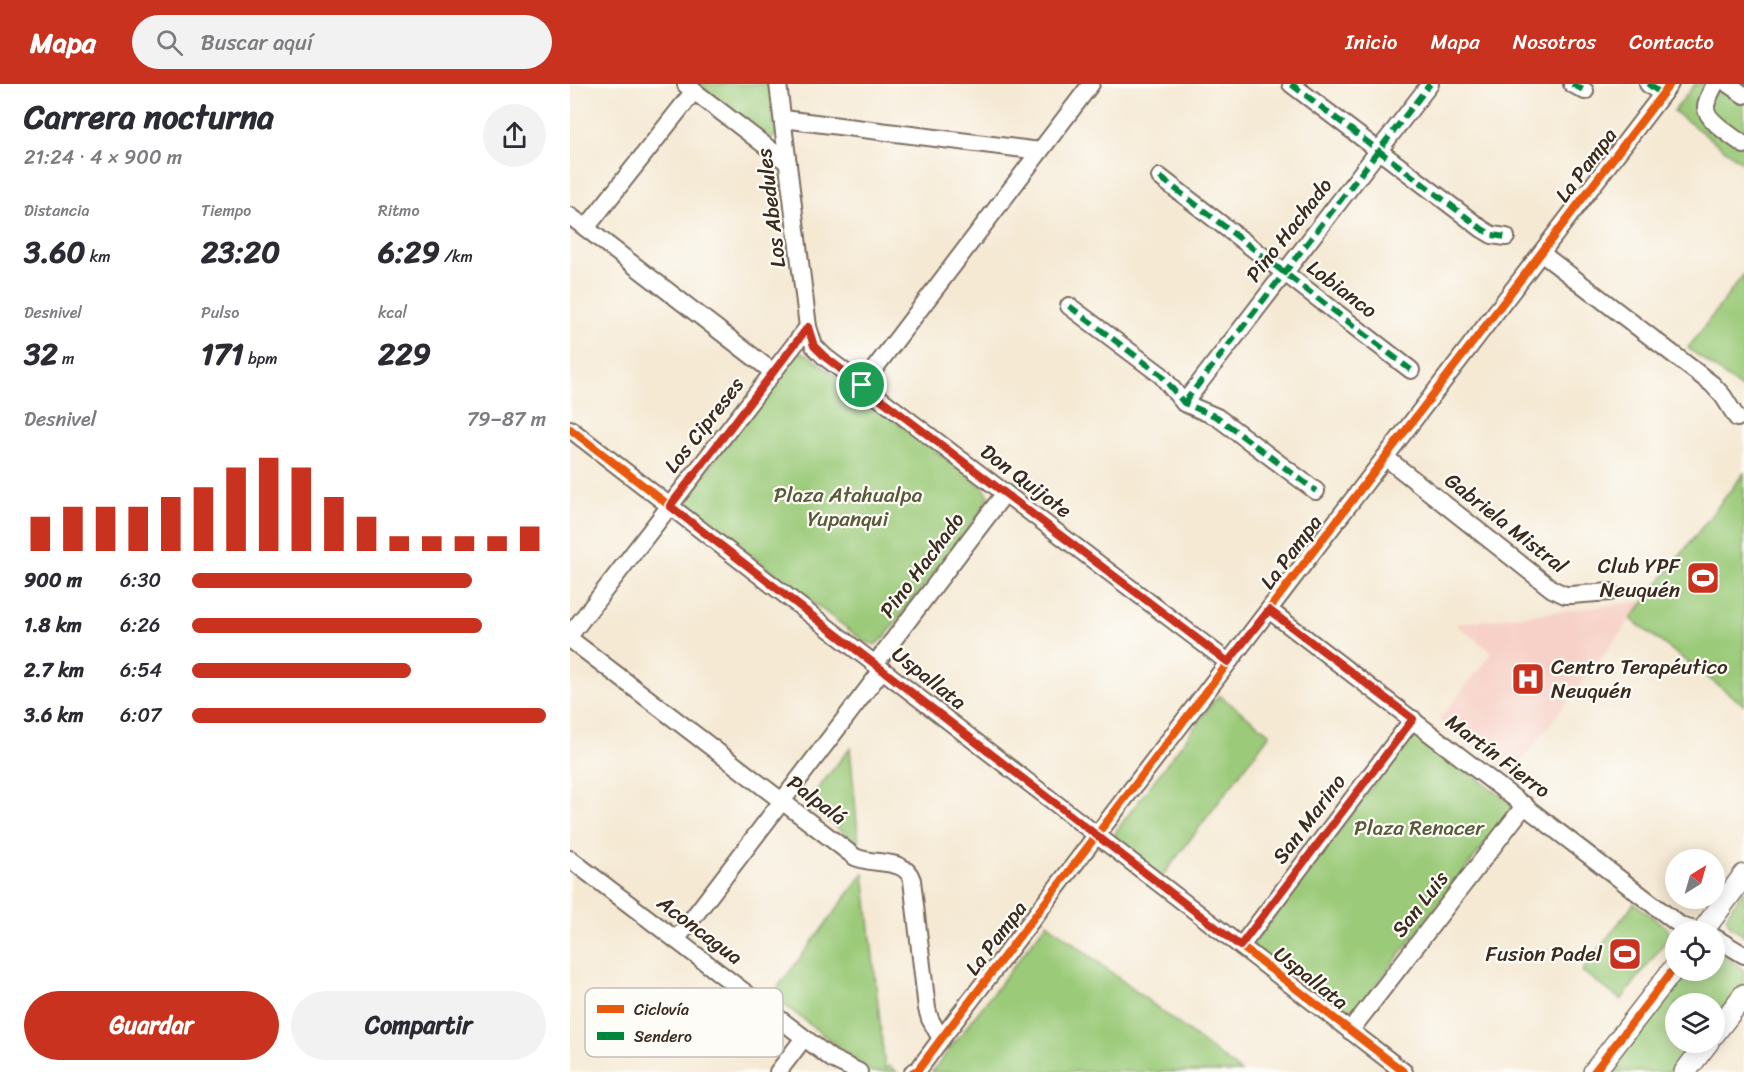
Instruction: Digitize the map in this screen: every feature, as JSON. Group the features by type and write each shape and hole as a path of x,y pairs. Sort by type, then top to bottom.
{"main road":[{"path":"1710,921 1744,875"},
{"path":"1594,1072 1665,980"},
{"path":"1725,1020 1744,995"},
{"path":"1685,1072 1700,1053"}],"street":[{"name":"Los Abedules","path":"778,84 808,327"},
{"path":"862,385 1091,84"},
{"path":"1290,84 1482,229 1492,235 1506,237"},
{"name":"Pino Hachado","path":"1184,403 1430,84"},
{"path":"1648,84 1666,89"},
{"path":"1715,84 1706,107 1708,115 1744,145"},
{"path":"1728,84 1744,95"},
{"path":"586,228 690,87 788,163"},
{"name":"La Pampa","path":"916,1071 1666,89"},
{"path":"783,118 1040,151"},
{"name":"Lobianco","path":"1160,177 1411,370"},
{"path":"570,216 773,372"},
{"path":"1541,253 1713,384 1724,396 1737,418"},
{"path":"1069,306 1161,375 1184,403 1221,420 1316,491"},
{"name":"Don Quijote","path":"808,327 819,352 1228,662"},
{"name":"Los Cipreses","path":"570,637 808,327"},
{"name":"Uspallata","path":"570,429 1404,1072"},
{"name":"Gabriela Mistral","path":"1385,457 1552,589 1571,595 1610,592"},
{"name":"Pino Hachado","path":"676,940 781,801 1005,493"},
{"name":"Martín Fierro","path":"1269,610 1675,921"},
{"name":"Palpalá","path":"570,637 855,857 870,862 900,865 908,871 912,880 928,1014 942,1039"},
{"name":"San Marino","path":"1240,946 1413,719"},
{"name":"San Luis","path":"1350,1031 1525,805"},
{"name":"Aconcagua","path":"570,859 739,988"},
{"path":"1725,944 1744,955"},
{"name":"Aconcagua","path":"783,1022 836,1066 859,1072"},
{"path":"778,1072 804,1038"}],"shaded area":[{"name":"Centro Terapéutico Neuquén","path":"1645,601 1511,775 1439,720 1492,652 1455,624"}],"green space":[{"path":"699,84 771,84 775,137 765,136"},
{"path":"1695,84 1744,84 1744,164 1674,111"},
{"path":"1744,274 1744,390 1688,348"},
{"name":"Plaza Atahualpa Yupanqui","path":"798,352 808,355 983,487 989,496 985,506 884,638 875,645 864,641 692,511 685,499"},
{"name":"Club YPF Neuquén","path":"1744,473 1744,705 1631,619"},
{"path":"1219,695 1270,734 1161,878 1114,840 1116,831"},
{"name":"Plaza Renacer","path":"1419,734 1510,803 1511,810 1350,1019 1253,946 1410,737"},
{"path":"850,748 859,844 814,810 812,796"},
{"path":"864,873 885,1069 889,1066 897,1072 871,1072 783,1004 783,988 777,988"},
{"path":"1744,889 1744,936 1730,925 1726,916"},
{"name":"Fusion Padel","path":"1634,903 1665,926 1665,942 1621,1000 1582,971"},
{"path":"1047,923 1241,1072 932,1072"},
{"path":"1725,956 1744,970 1744,983 1725,1008 1725,993 1665,993 1665,1053 1690,1053 1675,1072 1603,1072 1672,981 1725,981"}],"marked path":[{"path":"1291,84 1482,229 1492,235 1506,237"},
{"path":"1184,403 1430,84"},
{"path":"1572,84 1585,91"},
{"path":"1648,84 1662,94"},
{"path":"1160,177 1411,370"},
{"path":"1069,306 1161,375 1184,403 1217,417 1316,491"}],"cycle path":[{"path":"913,1072 918,1070 1670,84"},
{"path":"570,429 1404,1072"},
{"path":"1594,1072 1665,980"}],"place":[{"name":"Club YPF Neuquén","path":"1703,578"},
{"name":"Centro Terapéutico Neuquén","path":"1528,679"},
{"name":"Fusion Padel","path":"1625,954"}],"route":[{"path":"808,327 814,346 819,352 862,385 1228,662 1269,610 1413,719 1240,946 670,506 808,327"}]}
